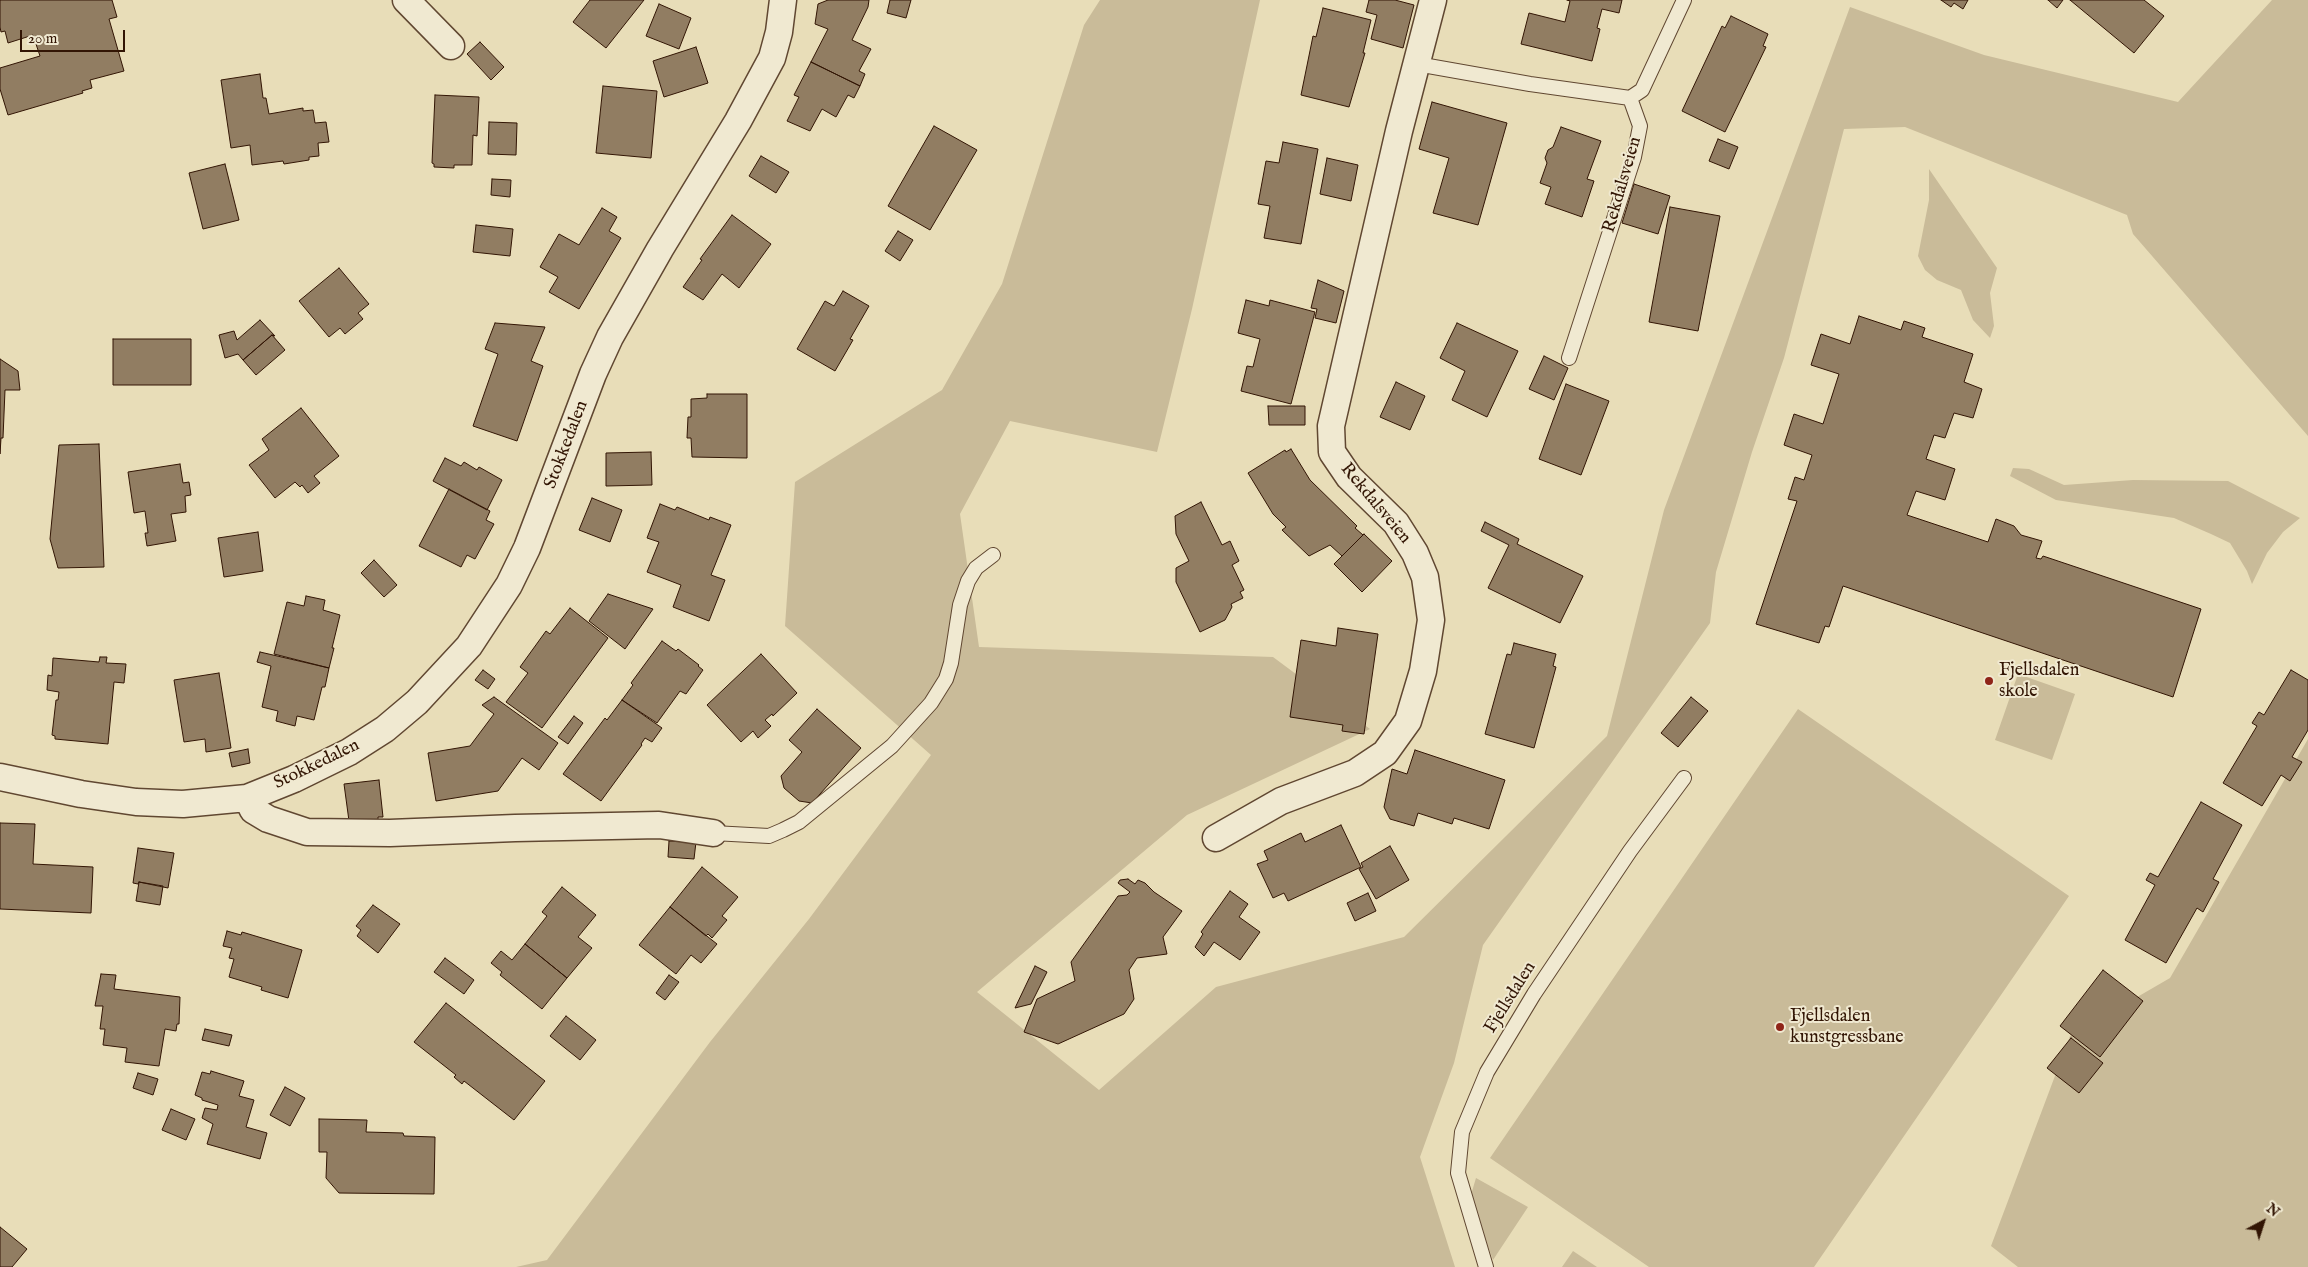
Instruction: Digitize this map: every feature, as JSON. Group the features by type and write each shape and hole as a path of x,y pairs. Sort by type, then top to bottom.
{"street":[{"path":"406,0 451,46"},
{"name":"Stokkedalen","path":"0,777 81,794 136,802 183,804 247,798 294,779 341,756 385,729 417,702 469,646 508,586 527,548 593,374 610,337 761,81 772,58 779,32 783,0"},
{"name":"Rekdalsveien","path":"1216,838 1282,801 1355,773 1385,753 1408,721 1423,670 1431,620 1425,577 1415,553 1396,523 1349,477 1332,452 1331,426 1398,131 1433,0"},
{"path":"247,798 253,810 268,819 307,832 390,834 515,828 658,825 713,833"}],"lane":[{"path":"1417,64 1530,84 1630,98 1642,90 1684,0"},
{"name":"Rekdalsveien","path":"1569,358 1634,157 1640,126 1630,98"},
{"path":"713,833 769,836 783,830 799,822 892,746 931,703 946,679 951,663 960,605 968,581 976,568 993,555"},
{"name":"Fjellsdalen","path":"1486,1267 1458,1173 1462,1132 1487,1072 1534,994 1630,851 1684,778"}],"shaded area":[{"path":"1100,0 1260,0 1192,309 1157,452 1010,421 960,514 979,647 1273,657 1370,729 1187,815 977,992 1099,1090 1216,987 1404,937 1607,736 1664,510 1850,7 1984,55 2178,102 2272,0 2308,0 2308,436 2133,234 2127,215 1905,127 1844,129 1784,358 1752,452 1716,572 1710,623 1483,945 1454,1063 1420,1157 1455,1267 516,1267 547,1260 710,1042 809,919 931,755 785,626 795,482 942,390 1002,284 1084,25"},
{"path":"1929,169 1997,268 1990,293 1994,326 1990,338 1973,320 1961,290 1937,280 1925,270 1918,256 1929,200"},
{"path":"2013,468 2029,469 2064,485 2133,480 2228,481 2300,518 2283,532 2267,553 2252,584 2247,571 2230,543 2174,518 2056,500 2010,476"},
{"path":"2018,674 2075,694 2052,760 1995,740"},
{"name":"Fjellsdalen kunstgressbane","path":"1798,709 2069,896 1814,1267 1649,1267 1490,1158"},
{"path":"2308,739 2308,1267 2018,1267 1991,1246 2070,1036 2170,978"},
{"path":"1476,1178 1528,1207 1493,1260 1470,1198"},
{"path":"1573,1251 1597,1267 1562,1267"}],"building":[{"path":"0,0 112,0 117,17 109,19 124,71 90,80 92,88 82,91 83,93 8,115 0,89 0,68 40,56 33,35 8,43 5,31 1,32 0,27"},
{"path":"590,0 644,0 606,48 573,22"},
{"path":"828,0 869,0 868,7 852,40 871,49 859,71 865,74 860,86 811,62 828,29 815,24 818,4"},
{"path":"890,0 911,0 906,18 887,13"},
{"path":"1369,0 1395,0 1414,5 1403,48 1371,39 1377,15 1366,12"},
{"path":"1567,0 1622,0 1619,13 1602,9 1597,28 1600,29 1592,61 1521,44 1529,13 1565,22 1570,1"},
{"path":"1941,0 1968,0 1963,9 1954,3 1951,7"},
{"path":"2048,0 2063,0 2057,8"},
{"path":"2070,0 2144,0 2164,16 2134,53"},
{"path":"659,4 691,18 679,49 646,36"},
{"path":"1323,8 1371,20 1363,53 1365,53 1349,107 1301,95 1313,36 1316,37"},
{"path":"1731,16 1768,34 1763,46 1766,47 1725,132 1682,111 1722,26 1725,28"},
{"path":"480,42 504,67 491,80 467,54"},
{"path":"696,47 708,83 664,97 653,61"},
{"path":"811,62 860,86 854,98 848,95 836,117 822,109 810,131 787,121 799,97 794,95"},
{"path":"260,74 263,98 266,98 269,114 303,108 303,111 313,110 315,123 326,122 329,142 318,143 319,156 309,157 309,160 284,164 283,161 252,165 250,145 231,148 221,80"},
{"path":"603,86 657,91 651,158 596,153"},
{"path":"435,95 479,97 477,136 473,135 472,165 454,165 454,168 434,167 432,163"},
{"path":"1432,102 1507,123 1478,225 1433,213 1449,158 1419,149"},
{"path":"489,122 517,123 516,155 488,154"},
{"path":"934,126 977,150 930,230 888,206"},
{"path":"1561,127 1601,141 1587,179 1594,181 1582,217 1545,204 1551,187 1540,183 1547,163 1545,158 1548,150 1553,147"},
{"path":"1718,139 1738,147 1729,169 1709,161"},
{"path":"1283,142 1318,149 1301,244 1264,238 1270,206 1258,204 1266,161 1279,163"},
{"path":"761,156 789,172 776,193 749,176"},
{"path":"1327,158 1358,165 1351,201 1320,194"},
{"path":"225,164 239,220 203,229 189,173"},
{"path":"492,179 511,180 510,197 491,195"},
{"path":"1634,184 1670,196 1658,234 1622,223"},
{"path":"1670,207 1720,216 1698,331 1649,322"},
{"path":"602,208 617,217 609,231 621,238 579,309 549,292 558,277 540,267 559,234 579,245"},
{"path":"732,215 771,244 739,288 722,274 703,300 683,287 702,260 700,259"},
{"path":"476,225 513,229 510,256 473,252"},
{"path":"898,231 913,240 900,261 885,251"},
{"path":"339,268 369,304 358,313 363,319 345,334 340,328 329,337 299,301"},
{"path":"1318,280 1344,291 1336,323 1315,318 1317,309 1311,308"},
{"path":"843,291 869,306 850,339 853,340 835,371 797,349 825,301 834,306"},
{"path":"1246,300 1269,306 1270,300 1315,312 1291,404 1241,391 1247,366 1253,367 1260,339 1238,333"},
{"path":"1859,316 1901,330 1904,321 1925,328 1922,337 1973,354 1964,382 1982,389 1973,418 1954,413 1945,438 1934,435 1926,459 1955,469 1945,500 1916,491 1907,515 1988,542 1996,519 2014,526 2021,535 2042,541 2036,558 2041,559 2043,556 2201,609 2173,697 1843,586 1829,627 1825,626 1819,643 1756,624 1797,501 1788,499 1795,477 1804,480 1812,455 1784,445 1794,414 1823,424 1839,374 1811,365 1821,334 1850,344"},
{"path":"260,320 275,336 272,335 243,360 238,354 225,358 219,335 234,331 237,340"},
{"path":"495,323 545,327 531,361 543,366 517,441 473,426 498,354 485,349"},
{"path":"1457,323 1518,351 1487,417 1452,400 1465,371 1440,358"},
{"path":"272,335 285,350 256,375 243,360"},
{"path":"113,339 191,339 191,385 113,385"},
{"path":"1544,356 1568,368 1554,400 1529,389"},
{"path":"0,359 18,371 20,390 5,390 3,438 1,438 0,454"},
{"path":"1396,382 1425,396 1410,430 1380,417"},
{"path":"1566,384 1609,401 1581,475 1539,459"},
{"path":"707,394 747,394 747,458 692,457 691,438 687,438 688,417 691,417 691,399 707,398"},
{"path":"1268,406 1305,406 1305,425 1269,425"},
{"path":"301,408 339,456 314,476 320,483 308,493 302,485 300,487 295,482 275,498 249,465 269,450 262,439"},
{"path":"99,444 104,567 58,568 50,539 59,445"},
{"path":"1291,449 1310,480 1357,526 1355,528 1363,535 1342,556 1330,545 1309,556 1282,530 1286,527 1273,514 1248,473 1285,450 1286,452"},
{"path":"651,452 652,485 606,486 606,453"},
{"path":"445,458 461,466 464,462 477,470 479,467 502,480 487,510 433,481"},
{"path":"180,464 183,483 189,482 191,495 185,496 186,512 171,514 176,541 147,546 145,533 148,533 145,511 134,513 128,472"},
{"path":"449,489 490,511 486,520 494,524 475,559 467,555 461,567 419,546"},
{"path":"592,498 622,510 610,542 579,530"},
{"path":"1201,502 1222,545 1230,541 1239,561 1232,565 1244,590 1240,592 1243,598 1231,604 1232,607 1225,620 1200,632 1176,582 1176,568 1189,561 1176,534 1175,516"},
{"path":"660,504 675,510 677,507 709,520 710,517 731,525 711,575 725,580 709,621 673,607 681,585 647,572 659,542 647,538"},
{"path":"1485,522 1519,539 1517,544 1583,576 1560,623 1488,588 1509,545 1481,531"},
{"path":"258,532 263,571 224,577 218,538"},
{"path":"1364,534 1392,561 1362,592 1334,564"},
{"path":"374,560 397,585 384,597 361,573"},
{"path":"608,594 653,609 625,649 589,621"},
{"path":"306,596 325,600 323,610 340,615 329,668 274,654 287,602 304,606"},
{"path":"570,608 608,638 542,728 506,702 528,673 520,667 546,631 550,634"},
{"path":"1338,628 1378,634 1364,734 1342,731 1343,725 1290,717 1301,640 1336,646"},
{"path":"662,641 676,651 678,649 703,670 686,694 680,691 657,723 622,700 633,685 631,683"},
{"path":"1514,643 1556,654 1553,666 1556,667 1534,748 1485,734 1507,654 1511,655"},
{"path":"260,652 329,668 314,720 297,716 295,726 276,721 278,711 262,707 271,666 257,662"},
{"path":"761,654 797,693 773,716 772,714 765,720 771,726 758,738 753,731 741,742 707,705"},
{"path":"100,657 107,657 106,663 126,664 124,683 114,682 108,744 55,739 55,736 52,735 56,700 58,700 59,692 47,690 48,675 52,676 53,658 99,662"},
{"path":"483,670 495,679 488,689 475,680"},
{"path":"2291,670 2308,680 2308,730 2292,757 2302,762 2290,781 2281,775 2262,806 2223,783 2257,726 2252,723 2259,712 2264,715"},
{"path":"219,673 231,748 206,752 205,739 184,742 174,680"},
{"path":"494,697 558,743 539,770 522,758 498,791 436,801 428,753 470,746 494,714 482,705"},
{"path":"1691,697 1708,711 1678,747 1661,733"},
{"path":"622,700 662,728 652,742 645,738 642,745 601,801 563,774 605,718 607,720"},
{"path":"817,709 861,748 812,803 799,801 784,788 781,776 802,752 789,740"},
{"path":"574,716 583,723 568,744 558,737"},
{"path":"248,749 250,763 232,767 229,753"},
{"path":"1415,750 1505,780 1489,829 1454,818 1452,824 1418,813 1414,826 1390,819 1384,807 1392,769 1407,774"},
{"path":"379,780 383,817 378,817 378,821 349,821 344,784"},
{"path":"2201,802 2242,825 2213,879 2219,882 2203,912 2197,908 2166,963 2125,940 2155,885 2146,880 2150,873 2158,877"},
{"path":"0,823 35,824 33,864 93,867 91,913 0,909"},
{"path":"1341,825 1361,867 1288,901 1284,893 1273,898 1257,864 1268,860 1264,851 1301,833 1305,842"},
{"path":"669,841 696,842 694,859 668,857"},
{"path":"1390,846 1409,880 1376,899 1359,869 1363,867 1361,863"},
{"path":"138,848 174,853 168,888 139,882 138,884 133,883"},
{"path":"702,867 738,897 722,916 727,920 712,938 708,934 706,936 670,907"},
{"path":"1128,879 1135,884 1138,880 1145,883 1154,892 1182,911 1163,937 1167,954 1137,958 1129,970 1134,999 1124,1014 1058,1044 1024,1032 1037,999 1075,981 1071,962 1118,896 1127,895 1130,892 1118,883 1120,880"},
{"path":"139,882 163,886 160,905 136,901"},
{"path":"562,887 596,915 578,937 592,948 567,978 525,944 547,916 542,912"},
{"path":"1230,891 1248,904 1239,917 1260,932 1240,960 1214,942 1204,956 1195,947 1203,934 1201,932"},
{"path":"1368,893 1376,911 1355,921 1347,903"},
{"path":"373,905 400,924 378,953 357,936 361,930 356,926"},
{"path":"670,907 717,944 701,963 691,955 676,974 639,945"},
{"path":"227,931 241,935 242,932 302,950 288,998 261,990 262,987 229,977 234,959 229,958 232,948 223,946"},
{"path":"525,944 567,978 542,1009 500,975 502,972 491,963 501,951 512,960"},
{"path":"445,958 474,980 464,994 434,972"},
{"path":"1035,966 1047,972 1031,1004 1015,1008"},
{"path":"2103,970 2143,1001 2100,1057 2060,1026"},
{"path":"101,974 116,975 114,989 180,997 179,1024 177,1024 176,1031 165,1029 159,1066 125,1062 127,1048 103,1045 105,1029 100,1029 103,1006 95,1006"},
{"path":"669,975 679,982 665,1000 656,993"},
{"path":"446,1003 545,1081 514,1120 464,1081 462,1084 454,1077 456,1075 414,1042"},
{"path":"566,1016 596,1040 580,1060 550,1036"},
{"path":"205,1029 232,1035 229,1046 202,1040"},
{"path":"2071,1038 2103,1063 2079,1093 2047,1068"},
{"path":"211,1071 244,1081 239,1096 254,1100 246,1127 267,1133 260,1159 207,1144 213,1124 202,1118 205,1108 217,1110 218,1105 202,1100 202,1098 195,1095 202,1072 210,1074"},
{"path":"138,1073 158,1079 153,1095 133,1088"},
{"path":"285,1087 305,1098 290,1126 270,1115"},
{"path":"171,1109 195,1119 186,1140 162,1130"},
{"path":"319,1119 367,1120 366,1132 403,1133 404,1136 435,1137 434,1194 339,1193 326,1178 327,1152 319,1152"},
{"path":"0,1227 27,1249 12,1267 0,1267"}],"place":[{"name":"Fjellsdalen skole","path":"1989,681"},
{"name":"Fjellsdalen kunstgressbane","path":"1780,1027"}]}
